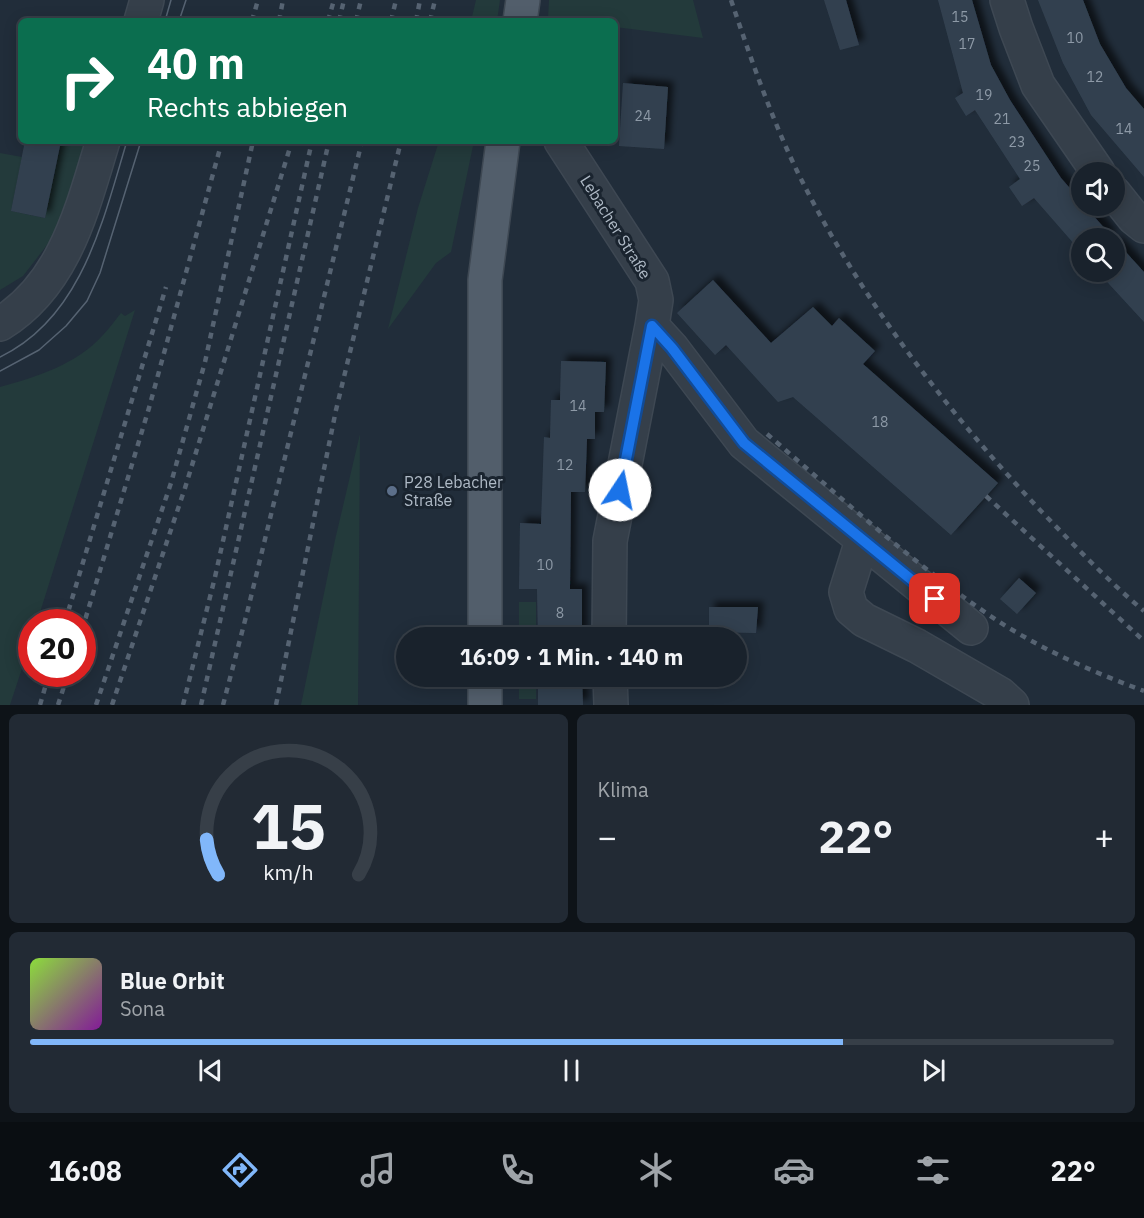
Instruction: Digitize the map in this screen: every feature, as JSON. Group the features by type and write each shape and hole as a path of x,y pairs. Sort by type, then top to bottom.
{"main road":[{"path":"520,18 522,0"},
{"path":"485,627 485,280 503,144"},
{"path":"485,687 485,705"}],"street":[{"path":"142,18 147,0"},
{"path":"1007,0 1038,85 1091,162"},
{"path":"0,324 39,292 54,272 76,227 103,144"},
{"name":"Lebacher Straße","path":"563,144 652,281 656,300 610,541 609,627"},
{"path":"1125,207 1144,226"},
{"path":"652,326 672,348 744,443 971,628"},
{"path":"862,541 846,592 851,609 864,620 916,646 1000,694 1012,705"},
{"path":"610,687 611,705"}],"green space":[{"path":"476,0 500,0 497,18 472,18"},
{"path":"549,0 693,0 703,38 618,27 618,18 548,18"},
{"path":"60,144 84,144 61,227 23,276 0,290 0,153 22,157 11,211 45,218"},
{"path":"438,144 473,144 451,252 436,263 388,329 418,208"},
{"path":"135,310 41,609 18,609 18,681 10,705 0,705 0,387 42,374 69,362 93,345 121,313 125,316"},
{"path":"360,434 358,705 301,705 335,540"},
{"path":"519,602 536,602 536,627 519,627"},
{"path":"519,687 536,687 536,699 519,699"}],"building":[{"path":"824,0 846,0 859,45 840,50"},
{"path":"938,0 972,0 991,65 1010,100 1061,178 1071,189 1071,216 1094,216 1104,228 1071,228 1071,240 1034,198 1022,206 1009,187 1020,179 975,110 966,116 955,98 963,93"},
{"path":"1038,0 1083,0 1100,44 1126,88 1144,109 1144,177 1091,115 1063,63"},
{"path":"623,83 668,87 664,149 619,146"},
{"path":"24,144 60,144 45,218 11,211"},
{"path":"1125,251 1144,272 1144,322 1107,282 1125,282"},
{"path":"713,280 771,343 813,307 832,326 839,318 875,351 863,364 998,483 951,535 793,397 778,402 726,345 715,355 677,313"},
{"path":"561,361 606,362 604,412 595,412 595,439 587,439 585,492 571,492 570,589 582,589 582,627 538,627 537,589 519,589 520,523 541,524 544,437 550,438 551,400 560,400"},
{"path":"1019,578 1036,593 1017,614 1000,599"},
{"path":"709,607 758,607 756,633 747,633 747,627 709,627"},
{"path":"538,687 582,687 583,705 538,705"}],"tram line":[{"path":"166,18 171,0"},
{"path":"180,18 186,0"},
{"path":"0,357 28,340 51,318 70,292 98,234 126,144"},
{"path":"0,371 39,350 66,326 87,301 100,273 140,144"}],"railway":[{"path":"253,18 258,0"},
{"path":"280,18 283,0"},
{"path":"329,18 334,0"},
{"path":"340,18 344,0"},
{"path":"357,18 361,0"},
{"path":"392,18 396,0"},
{"path":"417,18 420,0"},
{"path":"431,18 435,0"},
{"path":"731,0 788,152 822,219 877,308 938,392 1005,472 1091,562 1144,611"},
{"path":"88,609 149,408 221,144"},
{"path":"96,705 171,483 205,362 252,144"},
{"path":"112,705 185,488 291,144"},
{"path":"183,705 215,577 311,144"},
{"path":"201,705 328,144"},
{"path":"223,705 361,144"},
{"path":"276,705 336,410 400,144"},
{"path":"69,609 166,287"},
{"path":"767,434 903,550 989,615 1025,638 1064,658 1144,691"},
{"path":"986,496 1144,641"},
{"path":"40,705 45,687"},
{"path":"58,705 64,687"}],"place":[{"name":"P28 Lebacher Straße","path":"392,491"}],"route":[{"path":"620,490 652,326 672,348 744,443 935,599"}]}
